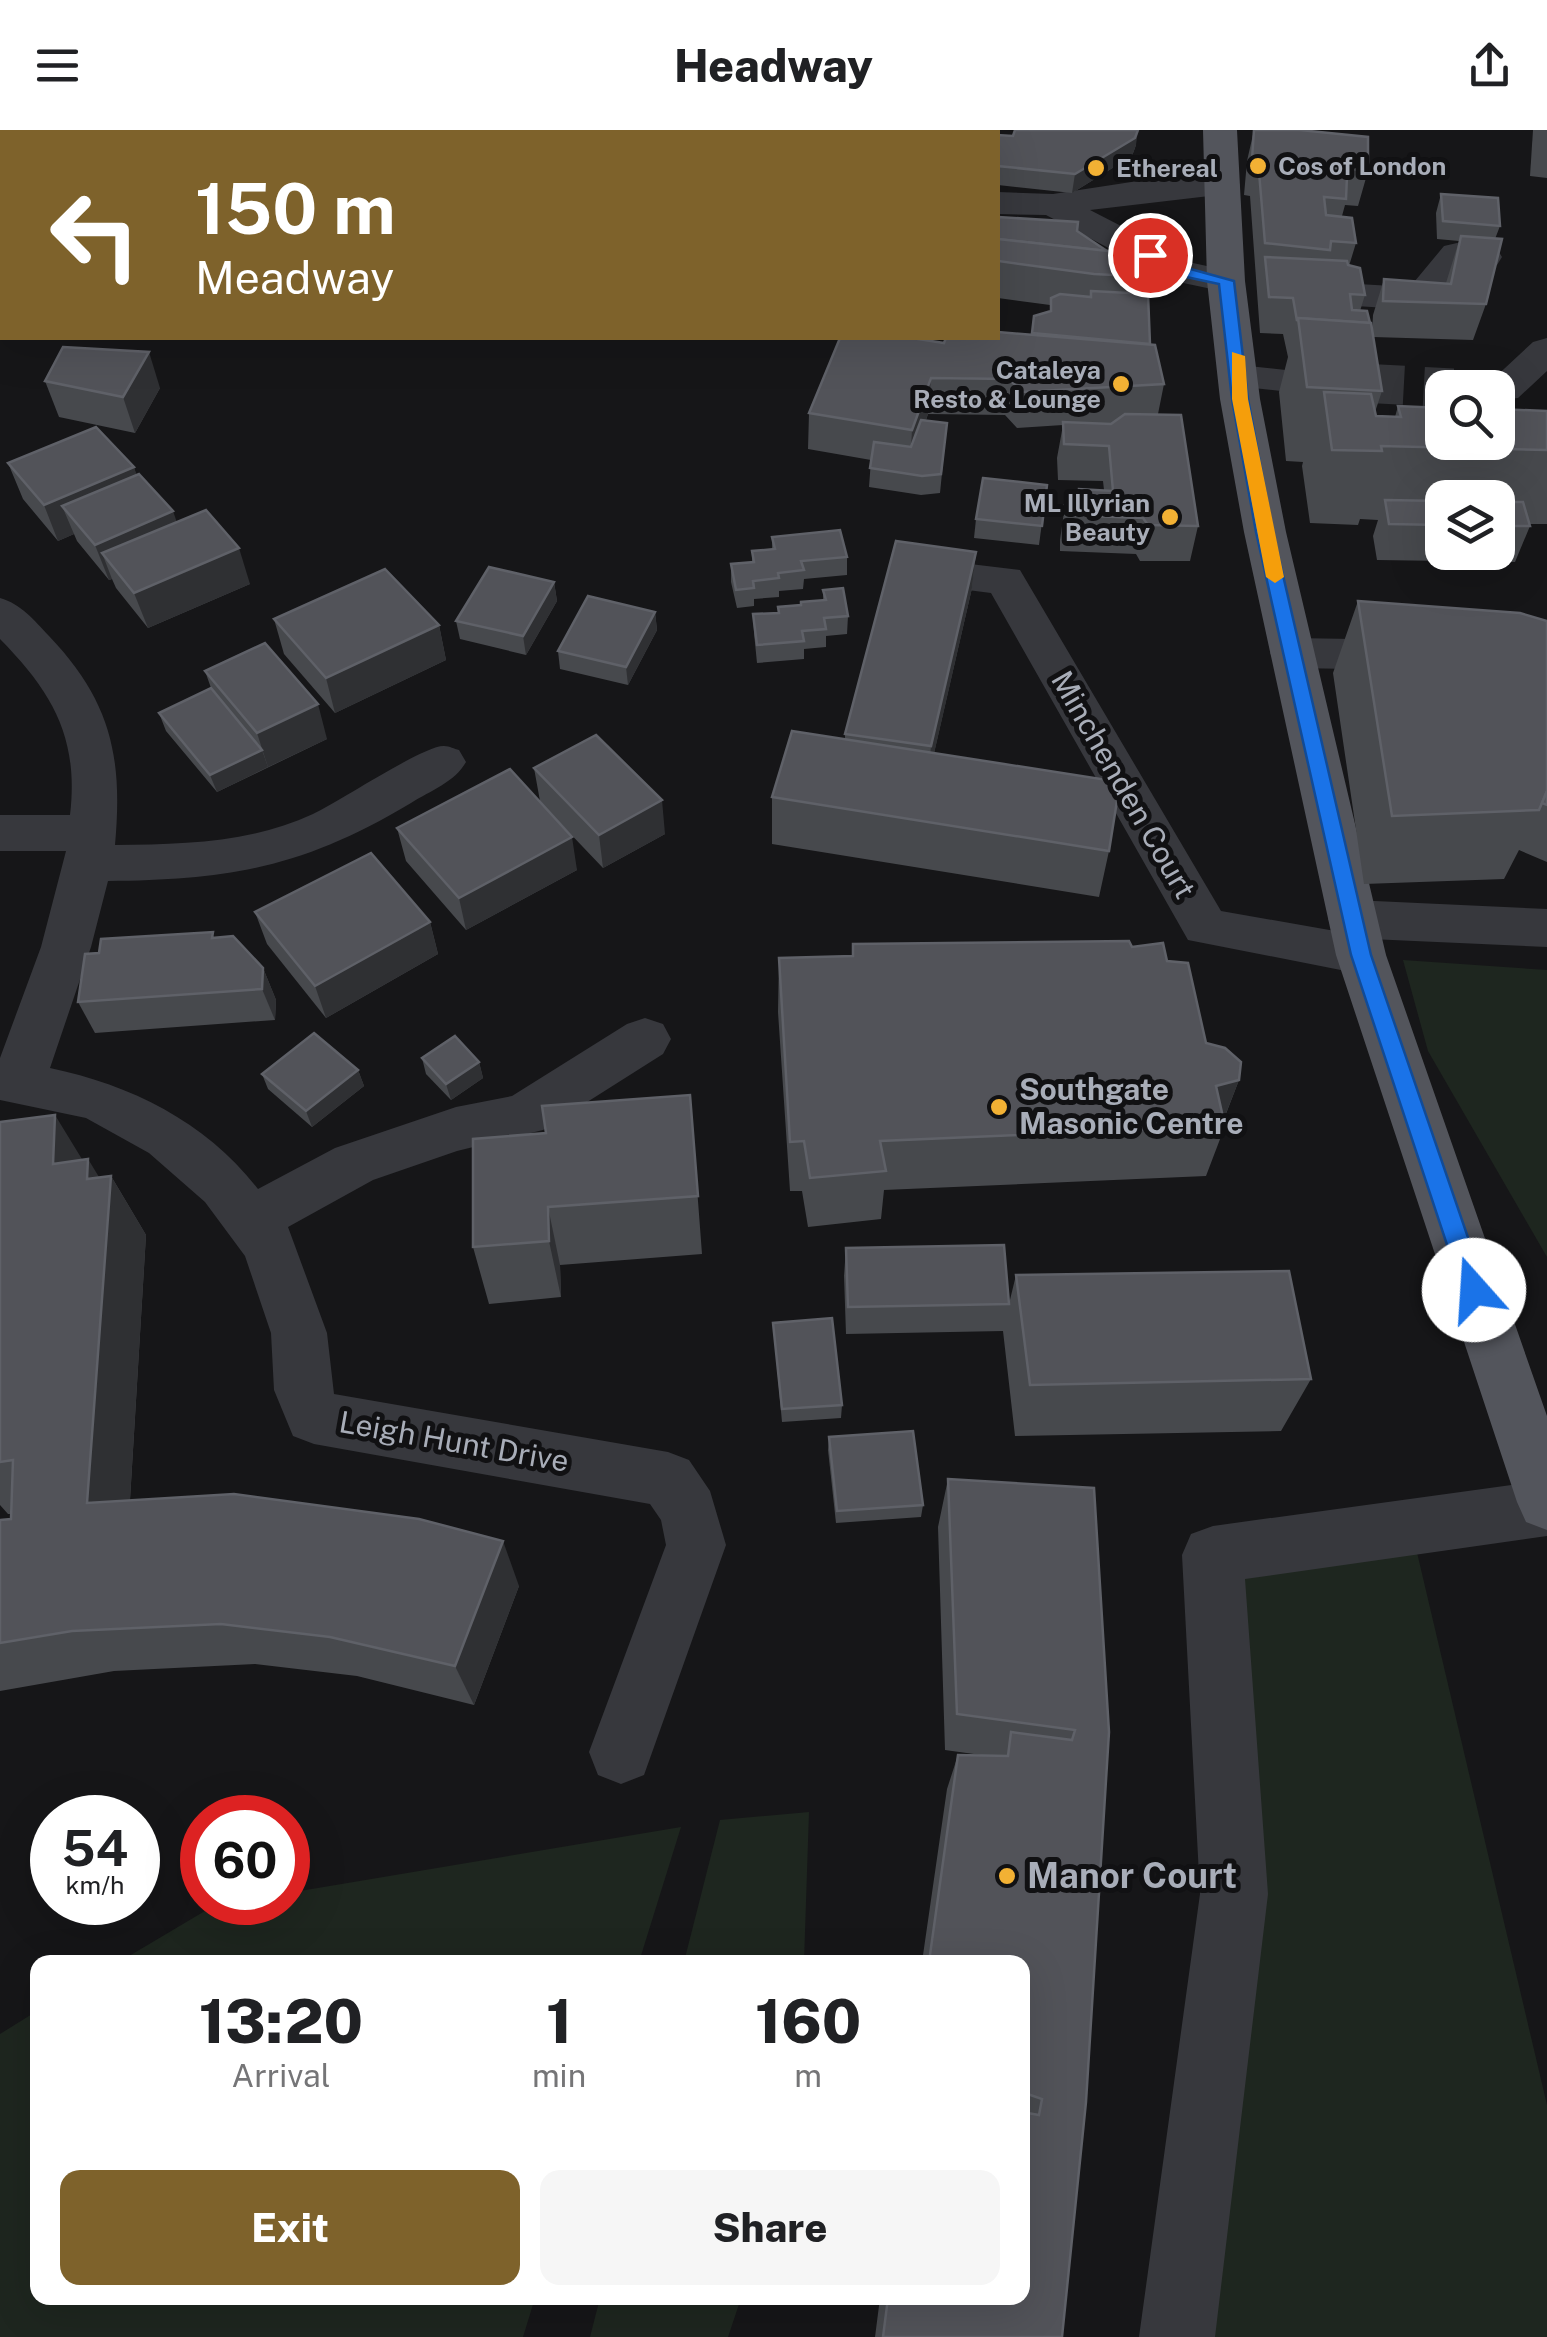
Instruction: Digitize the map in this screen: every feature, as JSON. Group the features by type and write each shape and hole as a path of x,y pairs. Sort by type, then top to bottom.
{"main road":[{"path":"1220,130 1222,184 1237,286 1239,378 1265,532 1357,937 1547,1505"}],"street":[{"path":"1000,203 1054,205 1178,186 1222,184"},
{"path":"1054,205 1182,272 1237,286"},
{"path":"1324,293 1420,299 1458,254 1484,257"},
{"path":"1515,380 1547,350"},
{"path":"1239,378 1290,380"},
{"name":"Minchenden Court","path":"920,572 1005,580 1205,927 1357,937"},
{"name":"Leigh Hunt Drive","path":"0,612 57,677 80,711 94,748 96,806 82,892 10,1080 97,1098 168,1137 224,1186 269,1245 299,1333 303,1390 314,1417 668,1480 689,1511 696,1545 621,1752"},
{"path":"1292,653 1547,658"},
{"path":"0,833 89,848 211,859 263,851 307,836 443,762"},
{"path":"1357,937 1547,928"},
{"path":"250,1220 354,1164 456,1129 524,1114 645,1039"},
{"path":"1177,2337 1234,1894 1213,1555 1547,1505"}],"shaded area":[{"path":"1403,960 1547,970 1547,1257 1428,1051"},
{"path":"1411,1527 1547,2105 1547,2337 1177,2337 1234,1894 1213,1555"},
{"path":"809,1812 804,1955 686,1955 720,1820"},
{"path":"681,1827 641,1955 131,1955 181,1925 310,1925 310,1889"},
{"path":"30,2015 30,2305 533,2305 523,2337 0,2337 0,2034"},
{"path":"598,2305 739,2305 728,2337 590,2337"}],"building":[{"path":"1015,130 1138,130 1135,138 1075,174 1000,166 1000,135 1013,136"},
{"path":"1254,130 1368,137 1368,171 1322,166 1322,173 1347,176 1346,199 1324,197 1326,215 1352,218 1356,243 1331,241 1330,250 1265,243 1258,160 1252,159"},
{"path":"1441,194 1498,198 1500,226 1443,221"},
{"path":"1000,217 1078,222 1077,231 1107,251 1000,239"},
{"path":"1461,236 1502,239 1486,304 1383,301 1384,279 1451,284"},
{"path":"1000,239 1108,251 1129,248 1152,258 1152,277 1000,261"},
{"path":"1265,257 1347,261 1348,265 1360,268 1365,295 1350,294 1352,310 1367,311 1370,323 1298,318 1297,321 1293,298 1269,297"},
{"path":"1091,291 1148,294 1150,344 1032,333 1034,316 1051,311 1051,298 1060,294 1091,297"},
{"path":"1298,318 1371,323 1382,391 1307,387"},
{"path":"1000,332 1155,345 1164,384 1022,392 1009,379 931,378 912,430 809,413 839,340 1000,340"},
{"path":"63,347 149,352 123,397 45,381"},
{"path":"1324,392 1371,394 1376,416 1401,417 1398,406 1425,407 1425,447 1332,450"},
{"path":"1515,410 1547,411 1547,450 1515,449"},
{"path":"1125,414 1181,415 1198,526 1148,525 1143,518 1066,515 1065,505 1079,501 1079,489 1113,491 1109,446 1064,444 1063,422 1111,424"},
{"path":"921,420 947,423 941,474 922,476 870,468 874,442 911,447"},
{"path":"96,427 134,467 44,505 8,463"},
{"path":"139,474 173,511 95,545 62,506"},
{"path":"983,478 1047,485 1042,526 976,519"},
{"path":"1385,500 1425,501 1425,525 1389,524"},
{"path":"1515,502 1523,502 1530,526 1515,526"},
{"path":"206,510 239,548 134,593 102,553"},
{"path":"840,530 847,557 801,561 804,570 778,573 779,578 753,581 754,588 736,590 731,564 754,562 752,551 775,549 772,537"},
{"path":"896,541 976,552 931,746 845,734"},
{"path":"489,567 554,582 523,636 456,621"},
{"path":"385,569 439,625 326,678 274,619"},
{"path":"843,588 848,616 824,618 826,629 802,631 804,641 757,645 753,614 779,613 778,607 826,600 823,590"},
{"path":"588,596 655,612 626,667 558,651"},
{"path":"1358,601 1520,613 1547,621 1547,791 1539,810 1392,816"},
{"path":"265,643 318,704 257,733 205,671"},
{"path":"211,688 262,750 210,775 159,713"},
{"path":"792,731 1120,782 1109,851 772,797"},
{"path":"596,735 662,800 599,835 534,768"},
{"path":"510,769 572,837 459,898 397,828"},
{"path":"371,853 430,922 315,986 255,912"},
{"path":"213,932 212,938 233,936 263,968 262,989 78,1002 85,954 99,953 101,939"},
{"name":"Southgate Masonic Centre","path":"1129,941 1132,947 1163,943 1167,961 1188,963 1206,1043 1225,1048 1241,1062 1239,1080 1216,1086 1225,1126 880,1141 886,1171 810,1178 804,1141 790,1142 779,958 853,956 853,944"},
{"path":"314,1033 358,1070 306,1111 262,1074"},
{"path":"455,1036 479,1062 446,1084 422,1058"},
{"path":"690,1095 698,1196 548,1207 549,1241 473,1247 473,1139 546,1133 542,1106"},
{"path":"55,1115 53,1164 88,1159 87,1179 111,1176 87,1503 234,1494 419,1519 503,1541 455,1666 330,1637 221,1624 72,1631 0,1643 0,1520 11,1519 13,1460 0,1462 0,1122"},
{"path":"1004,1245 1009,1304 848,1307 846,1248"},
{"path":"1289,1271 1311,1379 1030,1385 1016,1275"},
{"path":"832,1318 842,1405 782,1409 773,1323"},
{"path":"913,1431 923,1505 837,1511 829,1437"},
{"name":"Manor Court","path":"948,1479 1094,1488 1109,1732 1086,2102 1062,2337 883,2337 887,2305 1030,2305 1030,2113 1039,2115 1042,2099 1030,2095 1030,1955 930,1955 958,1755 1008,1756 1011,1732 1072,1740 1075,1730 957,1714"}],"tunnel":[{"path":"1306,380 1425,386"}],"slow traffic":[{"path":"1237,356 1240,399 1275,577"}],"place":[{"name":"Cos of London","path":"1258,166"},
{"name":"Ethereal","path":"1096,168"},
{"name":"Cataleya Resto & Lounge","path":"1121,384"},
{"name":"ML Illyrian Beauty","path":"1170,517"},
{"name":"Southgate Masonic Centre","path":"999,1107"},
{"name":"Manor Court","path":"1007,1876"}],"route":[{"path":"1150,255 1182,272 1226,281 1240,399 1265,532 1361,955 1474,1290"}]}
